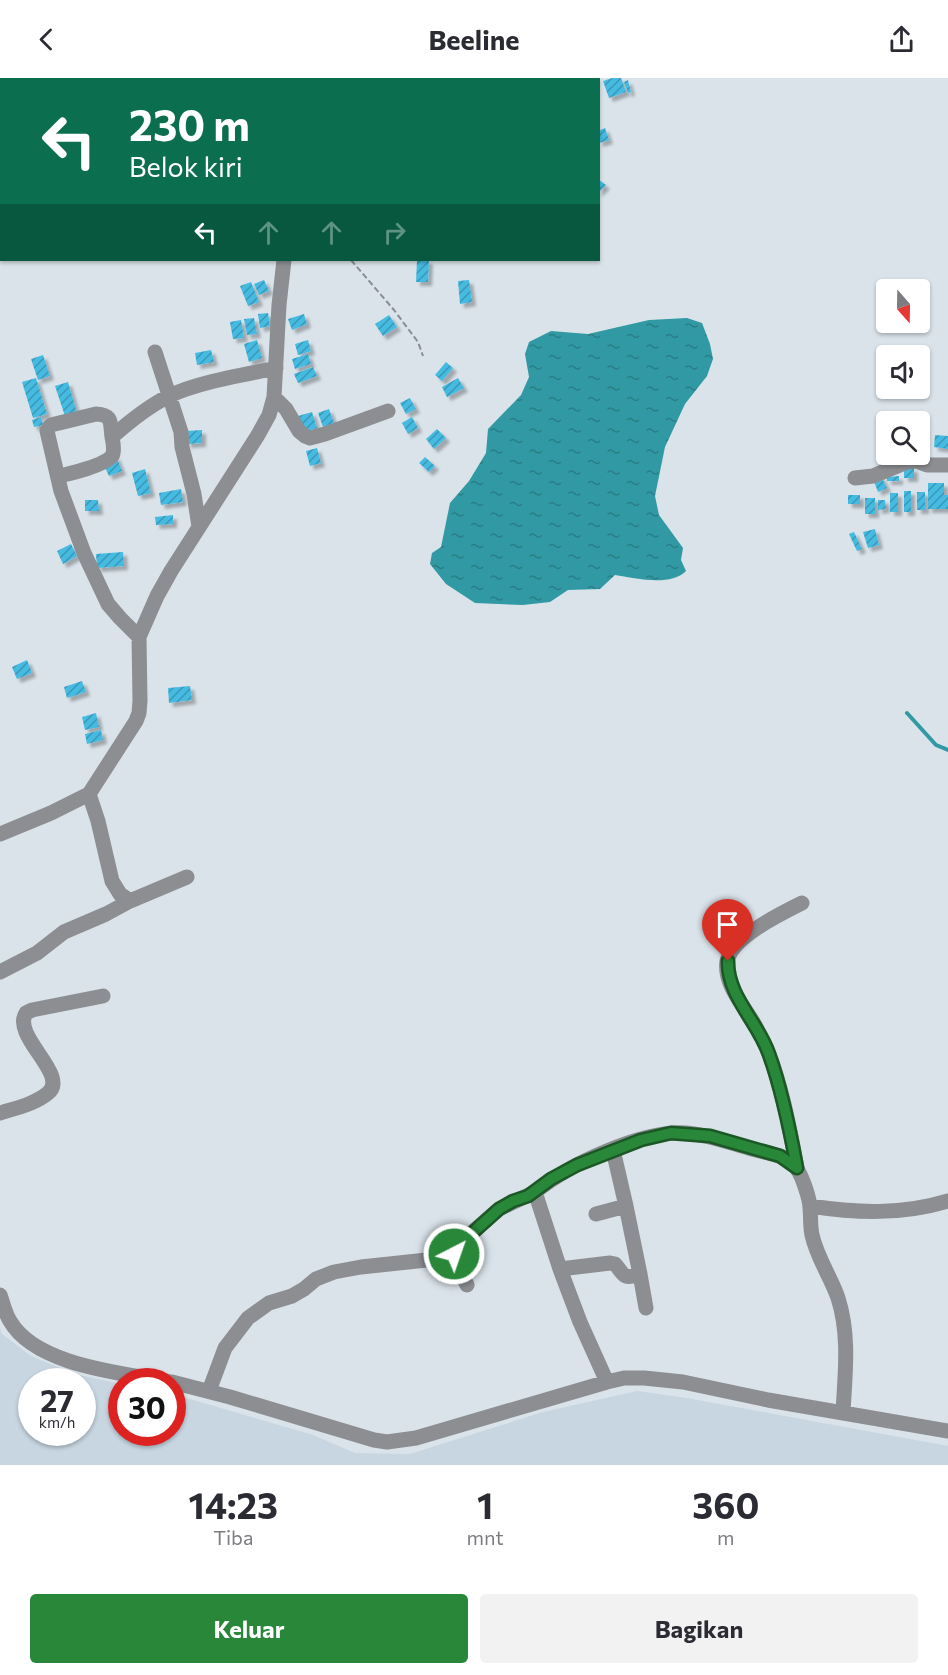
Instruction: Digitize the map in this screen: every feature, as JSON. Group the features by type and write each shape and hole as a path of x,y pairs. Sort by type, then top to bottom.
{"street":[{"path":"0,834 89,794 136,721 139,713 139,637 157,596 269,415 274,397 284,261"},
{"path":"155,352 181,432 182,447 194,494 199,527"},
{"path":"112,437 137,415 170,395 214,381 276,368"},
{"path":"274,397 286,410 299,431 310,438 388,411"},
{"path":"58,476 73,474 109,458 113,451 110,421 106,415 96,414 51,425 46,430 61,491 84,553 108,604 139,637"},
{"path":"855,478 873,476 907,462 948,465"},
{"path":"89,794 102,836 112,881 116,890 130,901"},
{"path":"0,972 37,953 64,932 187,877"},
{"path":"802,903 750,934 734,949 728,961 727,970 733,988 768,1051 780,1090 797,1168 810,1206 813,1237 819,1257 838,1299 846,1364 843,1412"},
{"path":"0,1113 40,1099 52,1089 54,1084 26,1033 23,1020 26,1013 103,996"},
{"path":"467,1285 454,1258 455,1251 460,1244 499,1209 535,1192 563,1172 613,1150 658,1135 696,1134 780,1156 797,1168"},
{"path":"613,1150 646,1308"},
{"path":"535,1192 580,1322 607,1382"},
{"path":"810,1206 867,1212 892,1212 948,1201"},
{"path":"596,1214 626,1206"},
{"path":"209,1391 225,1348 248,1318 269,1303 304,1290 316,1279 334,1272 454,1258"},
{"path":"560,1269 610,1263 615,1264 624,1276 640,1274"},
{"path":"0,1295 10,1321 27,1341 57,1357 108,1370"},
{"path":"186,1385 387,1442 442,1431 526,1404 624,1378 664,1379 768,1400 948,1431"}],"path":[{"path":"352,261 418,342 423,356"}],"shaded area":[{"path":"0,1328 2,1334 31,1356 60,1368 18,1368 18,1446 96,1446 96,1379 108,1381 108,1446 186,1446 186,1398 313,1435 355,1453 410,1454 543,1412 637,1391 687,1398 948,1446 948,1465 0,1465"}],"water":[{"path":"687,318 702,323 713,359 707,376 685,404 665,447 655,496 659,515 683,548 681,560 686,571 671,579 662,580 615,575 600,589 568,590 550,602 523,605 475,603 446,584 430,564 432,553 441,547 450,503 469,481 486,453 488,429 521,395 529,377 525,354 529,342 551,331 588,334 649,320"}],"building":[{"path":"621,78 626,92 609,98 603,81"},
{"path":"628,80 631,92 628,93 624,82"},
{"path":"605,128 609,140 600,143 600,130"},
{"path":"600,180 606,185 600,191"},
{"path":"417,261 429,261 428,282 416,282"},
{"path":"264,280 269,291 259,295 254,284"},
{"path":"469,280 472,302 460,304 458,281"},
{"path":"251,282 259,302 248,306 240,286"},
{"path":"268,313 270,326 260,328 258,314"},
{"path":"304,314 307,324 292,330 288,319"},
{"path":"389,315 397,327 383,336 375,324"},
{"path":"254,318 257,334 247,335 244,319"},
{"path":"241,320 244,338 233,339 230,322"},
{"path":"257,340 262,358 249,362 244,344"},
{"path":"308,340 311,351 298,355 295,344"},
{"path":"211,350 214,362 197,365 195,353"},
{"path":"308,354 311,364 295,369 292,359"},
{"path":"43,355 50,376 38,380 31,359"},
{"path":"446,362 453,368 442,381 435,375"},
{"path":"313,367 317,376 298,383 294,374"},
{"path":"36,378 47,414 33,418 22,382"},
{"path":"458,378 464,388 447,397 442,387"},
{"path":"68,382 77,413 65,416 55,386"},
{"path":"410,398 416,409 406,414 400,403"},
{"path":"329,409 334,423 323,427 318,413"},
{"path":"312,412 317,428 304,432 298,416"},
{"path":"41,417 43,425 34,427 32,420"},
{"path":"412,417 418,428 408,434 402,423"},
{"path":"437,429 446,438 434,449 426,439"},
{"path":"202,430 202,443 187,444 186,431"},
{"path":"935,435 948,436 948,449 934,447"},
{"path":"317,448 321,463 310,466 306,451"},
{"path":"116,456 122,471 109,476 102,461"},
{"path":"425,457 435,466 429,472 419,463"},
{"path":"904,468 914,468 914,478 904,478"},
{"path":"145,469 151,493 138,496 132,473"},
{"path":"881,476 887,488 878,492 873,479"},
{"path":"899,476 899,481 887,481 887,477"},
{"path":"928,483 944,483 944,495 948,495 948,509 928,509"},
{"path":"181,489 183,502 161,505 159,493"},
{"path":"904,491 911,491 911,512 904,512"},
{"path":"917,492 925,492 925,510 917,510"},
{"path":"890,493 898,493 898,512 890,512"},
{"path":"848,495 860,495 860,504 848,504"},
{"path":"865,498 875,498 875,514 865,514"},
{"path":"85,500 98,500 99,511 85,511"},
{"path":"878,500 885,500 886,509 878,510"},
{"path":"173,515 173,524 156,525 155,517"},
{"path":"875,529 879,545 868,548 863,532"},
{"path":"854,532 862,549 857,551 849,534"},
{"path":"71,544 77,556 63,564 57,551"},
{"path":"123,552 124,566 97,568 96,554"},
{"path":"27,660 32,673 17,679 12,667"},
{"path":"82,681 86,692 67,698 64,687"},
{"path":"190,686 192,700 169,703 168,688"},
{"path":"96,713 99,727 85,730 82,717"},
{"path":"101,730 103,740 87,744 85,734"}],"waterway":[{"path":"907,713 936,745 948,750"}],"route":[{"path":"454,1254 460,1244 499,1209 528,1196 551,1179 577,1165 658,1135 683,1133 710,1136 780,1156 797,1168 780,1090 768,1051 733,988 727,970 728,961"}]}
